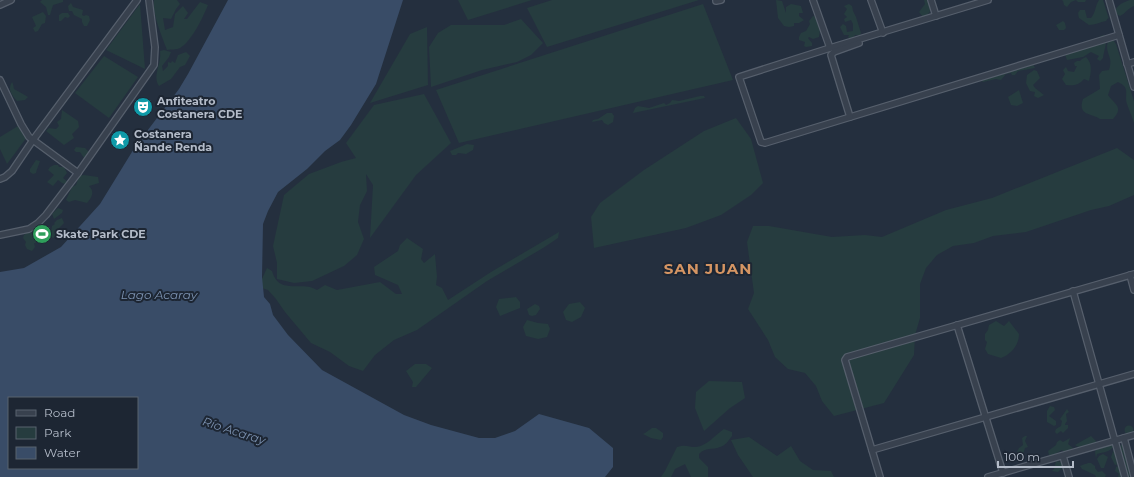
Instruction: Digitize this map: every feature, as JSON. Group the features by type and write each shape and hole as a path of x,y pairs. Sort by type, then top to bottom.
{"street":[{"path":"0,5 11,0"},
{"path":"0,179 12,172 33,140 137,0"},
{"path":"0,235 29,229 38,224 78,173 154,65 155,47 149,0"},
{"path":"716,0 721,0"},
{"path":"813,0 830,48"},
{"path":"871,0 883,33"},
{"path":"931,0 936,16"},
{"path":"988,0 739,77 761,142 765,143 1119,35"},
{"path":"1109,0 1134,87"},
{"path":"850,117 831,55 834,52 867,40 870,36"},
{"path":"1127,64 1134,62"},
{"path":"0,80 28,137 78,173"},
{"path":"880,477 845,360 847,357 1132,275 1134,290"},
{"path":"1074,291 1125,477"},
{"path":"957,325 1006,474"},
{"path":"872,450 1134,374"},
{"path":"988,477 1006,474 1134,435"},
{"path":"1124,438 1134,476"},
{"path":"1063,456 1069,477"}],"green space":[{"path":"42,0 63,0 63,2 53,5 50,15 48,15 46,7 40,2"},
{"path":"154,0 177,0 180,4 171,19 163,18 165,30 173,27 175,14 183,6 188,13 184,19 187,19 200,2 208,5 193,34 180,48 167,50 154,12"},
{"path":"458,0 532,0 468,20"},
{"path":"552,0 699,0 547,47 527,8"},
{"path":"776,0 782,1 786,13 786,7 791,4 801,6 803,13 799,13 799,16 804,20 799,23 794,23 794,26 784,26 778,18"},
{"path":"924,0 930,0 931,8 929,13 923,17 919,12 925,4"},
{"path":"1062,0 1076,0 1071,2 1067,7 1064,5"},
{"path":"1076,0 1086,0 1085,2 1078,2"},
{"path":"1099,0 1103,0 1109,19 1108,18 1106,21 1089,25 1079,18 1078,13 1080,10 1085,10 1087,18 1091,18"},
{"path":"1130,0 1134,0 1134,6 1120,16 1115,13 1118,6"},
{"path":"71,3 73,7 83,10 82,15 89,16 90,20 87,26 84,26 82,19 74,15 72,11 69,11 68,6"},
{"path":"140,4 145,69 106,50"},
{"path":"703,4 733,80 459,143 436,90"},
{"path":"849,4 852,6 861,33 860,35 855,35 850,39 848,37 849,35 844,35 840,27 843,24 846,26 847,32 853,31 853,24 851,20 845,22 844,19 847,17 844,14 847,9 844,6"},
{"path":"43,12 46,16 45,23 42,24 38,31 35,32 33,28 36,26 32,17"},
{"path":"62,13 68,13 70,16 59,21 59,15"},
{"path":"813,16 817,17 820,30 819,37 813,39 809,37 808,38 812,43 812,46 806,47 804,46 805,42 799,40 799,37 801,33 806,31 810,24 809,21"},
{"path":"521,19 543,43 531,55 517,62 482,70 431,87 429,47 438,33 451,25 504,25"},
{"path":"1063,21 1066,28 1064,30 1059,30 1056,25"},
{"path":"427,27 428,85 370,103 410,34"},
{"path":"1103,35 1106,36 1106,41 1103,58 1100,61 1097,59 1099,56 1091,52 1083,57 1067,60 1065,54 1096,43 1096,39"},
{"path":"1111,37 1116,44 1134,101 1134,123 1126,100 1126,89 1118,82 1111,86 1108,95 1118,108 1118,111 1113,119 1100,119 1086,113 1082,108 1083,99 1100,89 1099,75 1102,71 1109,70 1110,62 1107,45"},
{"path":"164,50 171,52 162,66 163,71 168,66 168,62 171,63 172,61 175,63 178,55 186,52 190,56 185,65 180,67 171,79 159,86 156,78 160,60 160,51"},
{"path":"104,56 138,77 109,118 75,93"},
{"path":"1086,57 1091,66 1089,81 1084,79 1076,85 1066,85 1062,79 1065,74 1063,70 1066,67 1068,71 1074,72 1077,66 1075,66 1074,63"},
{"path":"1029,64 1033,64 1035,68 1018,71 1015,75 1012,75 1011,73 1006,74 1001,80 996,79 983,82 981,80 1000,73 1023,68"},
{"path":"1034,70 1037,71 1040,78 1033,85 1044,95 1038,98 1034,96 1035,92 1030,91 1026,83 1027,75"},
{"path":"12,82 14,89 28,97 25,100 17,101 13,97 10,90"},
{"path":"1019,90 1023,103 1017,106 1011,105 1008,97"},
{"path":"424,94 451,143 416,175 370,238 373,185 366,174 367,191 360,205 358,222 364,239 357,255 344,266 312,281 294,283 277,279 277,263 273,246 284,195 309,174 356,158 346,143 374,105"},
{"path":"704,96 705,98 633,113 635,108 638,106 649,108 664,103 666,105 672,100 679,101"},
{"path":"62,110 78,121 79,127 72,134 74,138 64,145 46,131 49,128 56,129 59,126 57,122 61,119"},
{"path":"607,113 612,113 614,116 613,122 608,125 602,120 592,122 593,120 598,119"},
{"path":"736,118 751,139 763,183 751,195 721,215 686,228 594,248 591,217 600,203 644,170 704,131"},
{"path":"18,126 27,137 7,164 0,149 0,137"},
{"path":"467,144 474,145 473,150 466,154 458,153 456,155 452,155 450,151"},
{"path":"76,147 85,148 88,151 87,158 84,158 80,152 76,152 74,150"},
{"path":"1117,148 1134,160 1134,195 1109,206 1091,210 1026,232 993,236 974,243 953,246 937,255 926,268 920,284 920,318 915,335 914,355 884,403 834,416 822,401 816,386 805,373 788,369 775,357 768,340 748,309 754,293 747,242 753,226 769,226 832,237 865,235 882,237 946,210 992,198"},
{"path":"36,160 40,161 36,173 33,174 30,172 30,169"},
{"path":"54,165 64,167 67,173 63,178 68,182 65,184 58,180 53,186 47,182 54,175 48,170"},
{"path":"84,175 98,177 99,183 89,186 92,190 92,194 87,203 75,200 69,202 66,200 72,187 76,185 79,176"},
{"path":"58,208 63,210 62,213 54,219 52,214"},
{"path":"62,218 64,223 59,228 56,236 53,238 50,236 52,226 55,224 54,223"},
{"path":"46,227 51,233 34,243 35,247 32,251 27,249 25,245 26,242 23,238 29,231 34,235"},
{"path":"559,232 558,238 543,248 487,281 417,330 394,340 375,355 363,371 349,366 330,352 311,343 268,290 262,288 261,281 267,268 272,271 275,279 285,285 305,286 317,290 325,285 337,290 380,282 396,294 402,294 398,285 375,275 374,267 398,251 400,245 407,238 423,249 421,259 424,263 435,254 437,277 436,285 442,288 448,300 491,272"},
{"path":"516,297 520,302 520,308 500,316 496,307 499,299"},
{"path":"580,302 585,308 581,317 572,322 566,320 563,312 569,304"},
{"path":"535,304 539,306 540,309 536,315 529,315 527,309"},
{"path":"527,320 548,324 550,329 547,337 538,339 526,336 523,327"},
{"path":"996,321 1004,326 1009,321 1019,334 1018,342 1014,349 1001,358 988,354 985,349 987,342 985,340 985,334 989,325"},
{"path":"415,364 426,364 432,368 416,387 412,387 413,382 406,371"},
{"path":"709,381 742,382 745,398 730,408 704,431 695,408 696,392"},
{"path":"1050,406 1054,407 1055,410 1049,416 1056,421 1056,425 1054,426 1047,422 1047,411"},
{"path":"1067,409 1069,412 1066,414 1067,421 1065,425 1068,425 1068,428 1063,433 1061,431 1057,434 1055,432 1056,429 1061,426 1062,421 1060,419"},
{"path":"1127,426 1131,426 1133,430 1131,434 1127,434 1125,432 1125,428"},
{"path":"652,428 656,428 663,433 661,440 651,438 643,434"},
{"path":"724,429 732,432 732,436 727,443 717,448 704,450 699,454 699,458 708,467 708,477 691,477 685,464 675,469 671,477 661,477 677,447 696,447 704,445"},
{"path":"1027,436 1025,441 1028,447 1025,448 1023,455 1017,452 1023,445 1022,438"},
{"path":"1091,436 1096,443 1082,447 1075,445"},
{"path":"749,437 777,456 791,446 800,461 813,470 831,471 834,477 753,477 738,455 731,440"},
{"path":"1070,438 1068,444 1073,448 1070,451 1064,452 1062,450 1053,455 1049,455 1048,451 1056,445 1057,442 1060,440 1063,442"},
{"path":"1112,444 1114,446 1111,450 1097,454 1096,458 1096,449"},
{"path":"1124,444 1134,463 1134,477 1118,477 1119,474 1115,471 1116,467 1120,465 1115,465 1111,457 1116,447 1120,449 1121,445"},
{"path":"1103,454 1108,457 1104,468 1101,468 1097,459"},
{"path":"1056,461 1061,462 1064,466 1058,472 1052,471"},
{"path":"1088,463 1095,466 1098,472 1102,471 1106,475 1105,477 1096,477 1095,475 1082,469 1080,466"}],"water":[{"name":"Lago Acaray","path":"228,0 403,0 376,84 351,125 340,140 325,151 307,169 278,192 268,211 263,224 262,277 264,297 270,304 273,315 288,335 322,370 404,415 431,425 479,438 495,438 515,431 539,414 589,428 613,448 613,467 605,477 0,477 0,272 24,268 61,247 100,204 135,147 179,89"}],"place":[{"name":"Anfiteatro Costanera CDE","path":"143,107"},
{"name":"Costanera Ñande Renda","path":"120,140"},
{"name":"Skate Park CDE","path":"42,234"}],"district":[{"name":"SAN JUAN","path":"708,269"}],"water label":[{"name":"Río Acaray","path":"234,431"}]}
